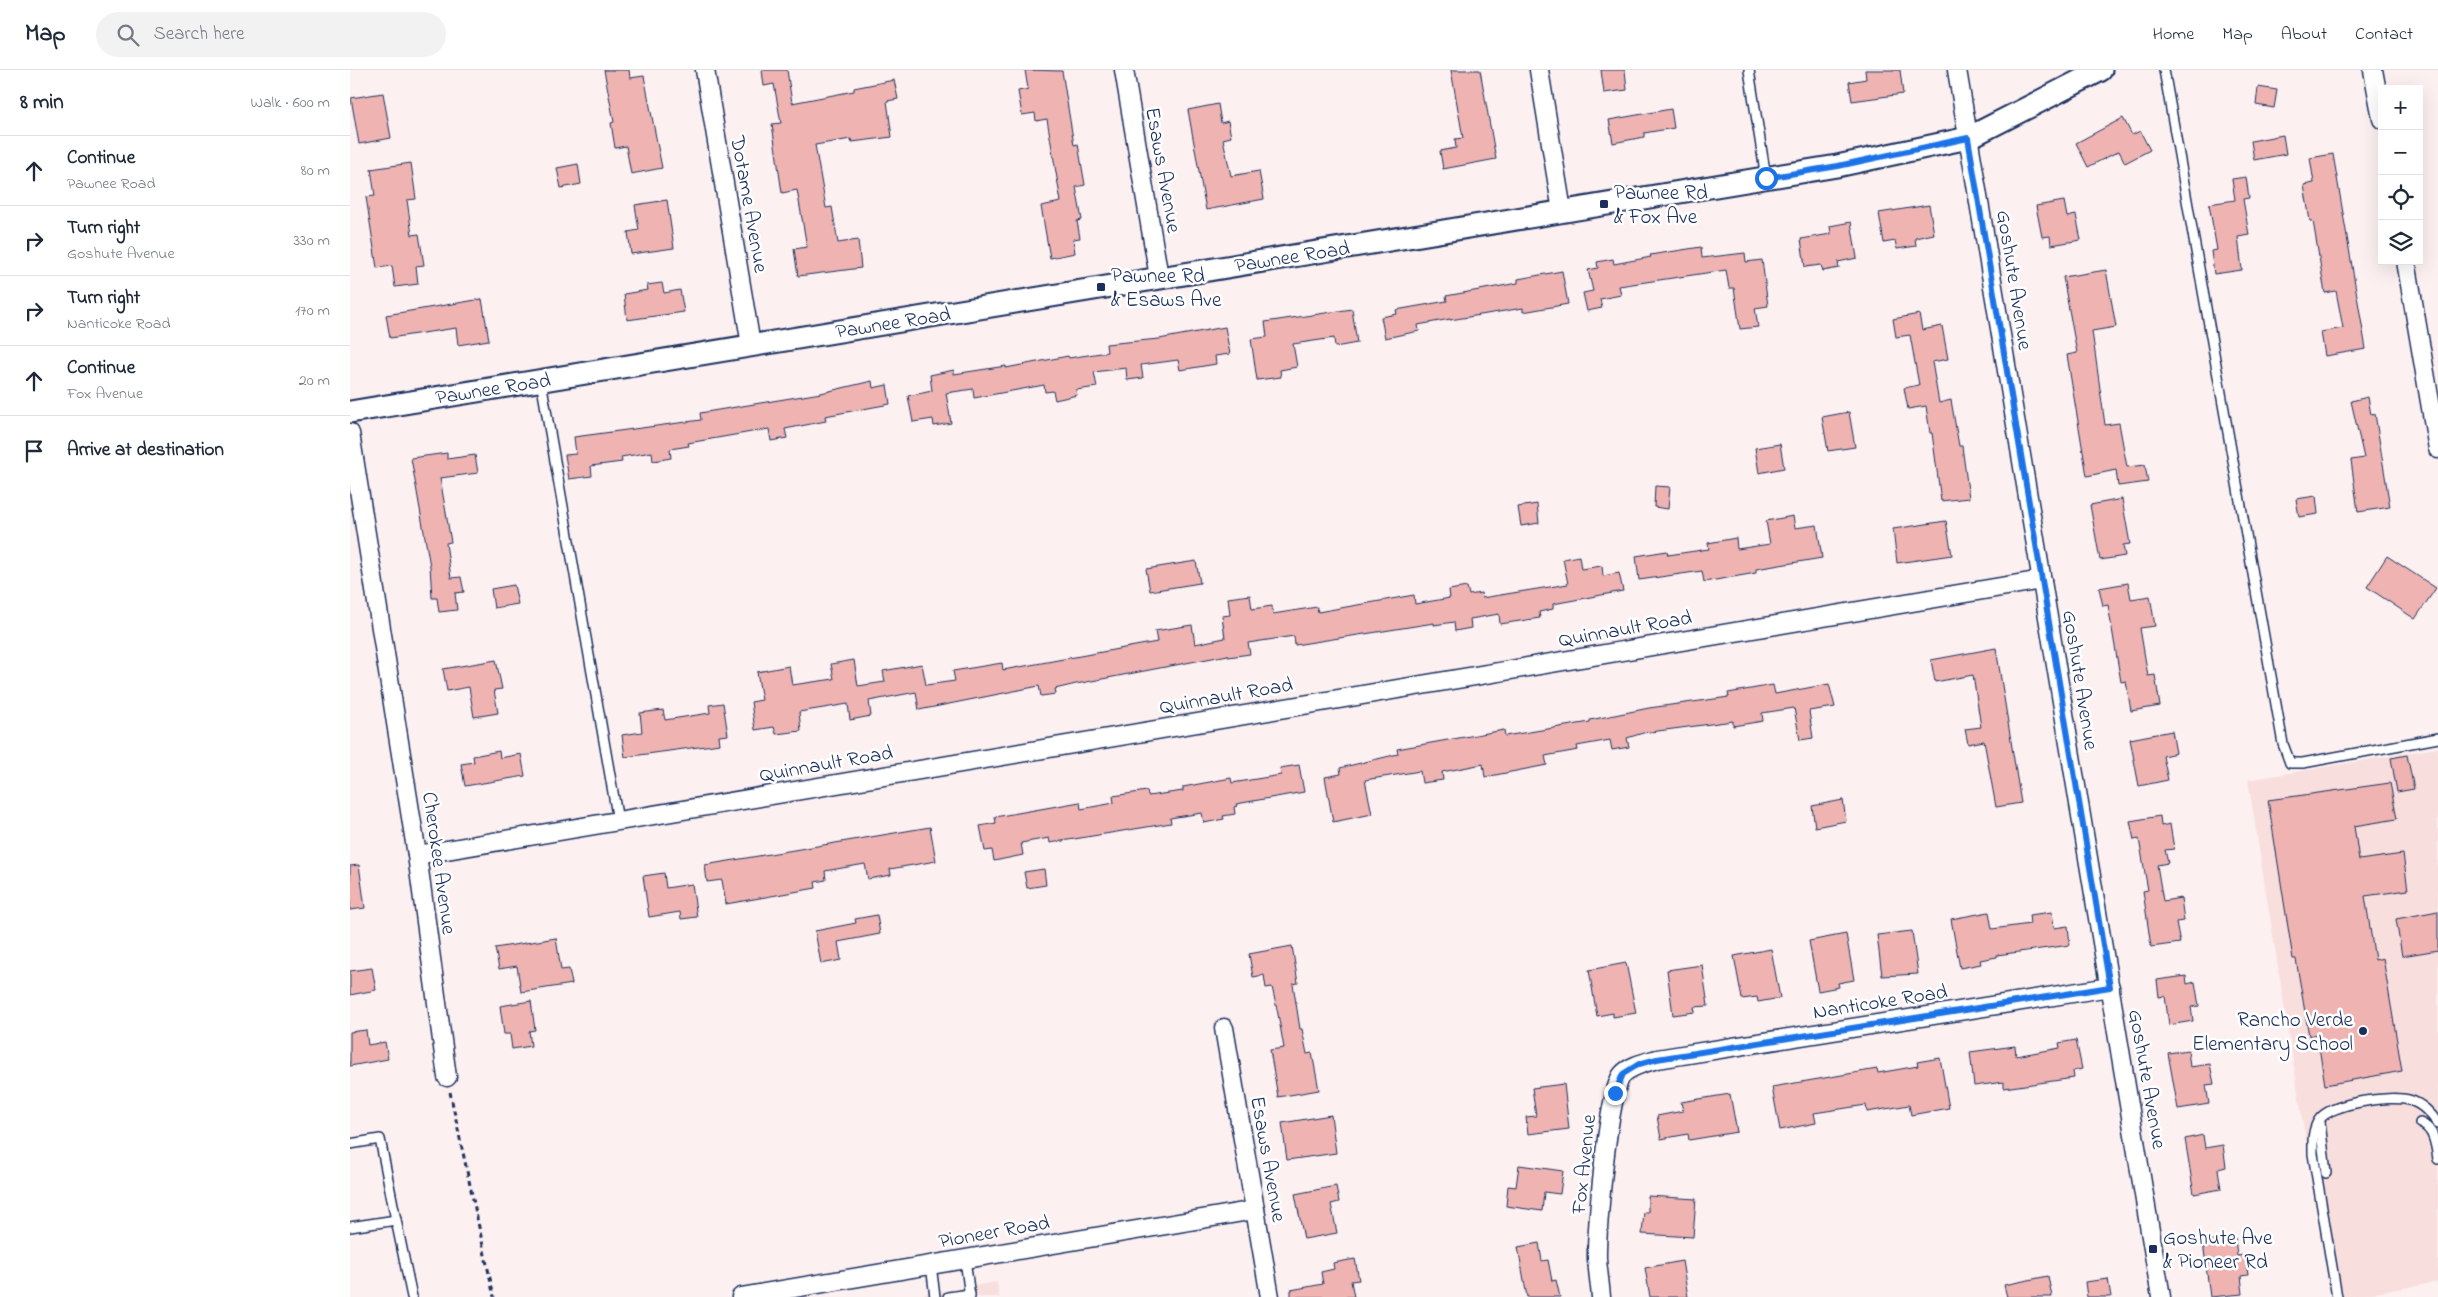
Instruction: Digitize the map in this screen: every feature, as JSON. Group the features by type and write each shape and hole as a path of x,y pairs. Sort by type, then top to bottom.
{"street":[{"name":"Dotame Avenue","path":"705,70 751,346"},
{"name":"Esaws Avenue","path":"1124,70 1159,277"},
{"path":"1539,70 1562,211"},
{"name":"Goshute Avenue","path":"1957,70 2161,1297"},
{"name":"Pawnee Road","path":"350,412 1838,166 1968,138 2101,70"},
{"path":"2374,70 2378,94"},
{"path":"2407,265 2438,449"},
{"name":"Cherokee Avenue","path":"350,433 417,855 447,1077"},
{"name":"Quinnault Road","path":"417,855 2042,580"},
{"name":"Nanticoke Road","path":"1657,1059 2110,987"},
{"name":"Esaws Avenue","path":"1224,1028 1270,1297"},
{"name":"Fox Avenue","path":"1602,1297 1597,1258 1600,1204 1615,1093 1623,1074 1639,1064 1657,1059"},
{"name":"Pioneer Road","path":"741,1297 807,1291 931,1265 1255,1210"}],"lane":[{"path":"1749,70 1766,178"},
{"path":"2164,70 2283,744 2290,763 2303,763 2438,738"},
{"path":"541,380 618,821"},
{"path":"2337,1297 2313,1154 2313,1134 2319,1119 2334,1109 2348,1105 2396,1098 2412,1101 2423,1108 2438,1124"},
{"path":"2319,1119 2326,1172"},
{"path":"2420,1123 2426,1126 2432,1133 2438,1159"},
{"path":"350,1144 380,1139 412,1297"},
{"path":"350,1227 396,1220"},
{"path":"948,1297 970,1295 965,1259"},
{"path":"931,1265 935,1297"}],"path":[{"path":"447,1077 494,1297"}],"shaded area":[{"name":"Rancho Verde Elementary School","path":"2438,748 2438,1282 2351,1297 2331,1297 2248,780"},
{"path":"997,1282 999,1297 910,1297"}],"building":[{"path":"604,70 629,70 630,78 644,76 662,168 631,174 626,146 615,148 611,123 614,122"},
{"path":"762,70 787,70 792,103 854,91 854,88 894,80 898,99 887,101 892,137 852,142 851,139 815,145 826,208 832,207 838,243 858,240 861,268 798,276 794,249 807,247 797,190 782,193 772,124 781,123 774,84 764,86"},
{"path":"1025,70 1062,71 1074,145 1078,144 1085,185 1076,187 1082,220 1077,221 1080,238 1073,239 1075,253 1050,258 1041,206 1061,202 1047,119 1036,121 1035,113 1022,115 1018,91 1028,89"},
{"path":"1451,70 1480,70 1496,159 1443,169 1440,151 1456,148 1455,139 1463,138"},
{"path":"1601,70 1625,70 1627,90 1604,93"},
{"path":"1865,70 1900,70 1903,94 1852,101 1849,82 1866,79"},
{"path":"2258,87 2277,90 2274,108 2256,105"},
{"path":"383,93 391,138 359,144 351,98"},
{"path":"1218,104 1221,123 1228,121 1231,137 1223,139 1231,176 1259,171 1264,199 1206,210 1188,110"},
{"path":"1671,109 1674,128 1644,133 1644,137 1613,143 1609,120"},
{"path":"2123,118 2132,135 2140,131 2150,150 2125,163 2119,151 2088,167 2076,143"},
{"path":"2283,135 2286,154 2254,160 2251,141"},
{"path":"2333,154 2366,349 2325,356 2321,332 2343,328 2336,291 2325,293 2313,221 2310,221 2304,185 2314,183 2310,158"},
{"path":"411,163 416,199 407,200 412,235 419,234 424,265 416,266 418,284 395,287 392,266 377,268 366,197 375,196 371,169"},
{"path":"578,164 581,184 561,188 557,168"},
{"path":"2246,177 2249,198 2243,199 2249,235 2238,237 2242,270 2214,274 2211,251 2217,250 2209,204 2235,200 2232,179"},
{"path":"667,200 674,248 631,254 628,232 639,230 635,205"},
{"path":"2064,201 2067,217 2076,215 2081,240 2051,245 2050,236 2042,237 2036,206"},
{"path":"1929,205 1934,234 1915,238 1916,246 1897,249 1895,241 1884,243 1879,213"},
{"path":"1851,222 1857,258 1838,262 1839,268 1823,271 1821,265 1805,267 1801,239 1831,234 1830,226"},
{"path":"1701,247 1702,258 1745,253 1746,262 1762,260 1768,306 1755,308 1758,327 1740,329 1734,288 1729,288 1726,270 1619,286 1621,295 1600,299 1602,308 1587,311 1583,293 1593,291 1588,270 1598,268 1597,262 1613,259 1614,264 1651,257 1650,255"},
{"path":"2106,270 2116,327 2092,331 2105,425 2119,423 2127,467 2145,465 2148,482 2118,486 2116,470 2087,476 2067,355 2077,353 2063,277"},
{"path":"1562,271 1568,304 1523,312 1523,308 1450,319 1418,325 1419,331 1385,338 1381,317 1397,314 1396,310 1447,301 1446,296 1518,283 1518,279"},
{"path":"662,283 664,293 680,290 684,312 627,320 624,294 648,290 647,285"},
{"path":"482,299 489,340 458,345 456,328 390,338 386,315"},
{"path":"1352,309 1357,343 1335,347 1334,338 1293,344 1297,367 1280,370 1281,377 1257,380 1251,339 1267,337 1265,322"},
{"path":"1919,314 1922,330 1942,326 1948,359 1932,362 1939,403 1951,400 1959,446 1962,446 1969,498 1941,501 1932,433 1930,433 1926,406 1908,409 1904,388 1919,385 1910,335 1896,337 1893,319"},
{"path":"1225,327 1230,354 1215,356 1216,364 1180,370 1178,360 1141,365 1143,378 1127,380 1126,368 1094,372 1097,387 1076,390 1077,395 1055,400 1053,391 1045,392 1044,385 974,398 973,389 946,393 951,423 934,426 933,419 913,422 908,396 932,391 930,375 954,370 954,374 1006,366 1006,368 1068,356 1069,358 1107,352 1106,344 1159,339"},
{"path":"872,381 873,388 887,385 890,404 825,416 826,421 785,429 787,438 771,441 769,429 688,443 689,446 670,449 671,458 653,461 652,452 621,457 622,462 591,466 592,476 569,479 565,455 576,454 574,437 701,420 700,413 821,393"},
{"path":"2368,397 2371,415 2375,414 2390,507 2358,512 2351,460 2364,458 2351,401"},
{"path":"1849,412 1855,447 1828,451 1822,417"},
{"path":"1780,444 1784,468 1759,473 1755,448"},
{"path":"447,453 447,459 475,455 478,473 440,478 451,542 446,543 451,578 461,577 464,592 455,593 457,610 439,612 437,598 432,598 430,566 411,458"},
{"path":"1655,486 1670,487 1668,509 1654,507"},
{"path":"2316,496 2318,514 2299,517 2296,499"},
{"path":"2122,499 2130,544 2123,545 2125,556 2100,560 2090,505"},
{"path":"1537,504 1539,523 1521,526 1518,507"},
{"path":"1793,516 1795,528 1817,525 1822,558 1756,569 1756,573 1704,582 1702,571 1639,580 1636,556 1667,551 1668,555 1709,549 1708,543 1736,538 1737,549 1770,544 1766,521"},
{"path":"1946,521 1952,555 1897,563 1893,529"},
{"path":"1579,556 1581,569 1602,566 1603,576 1619,573 1623,591 1553,604 1553,609 1539,612 1540,618 1500,624 1499,614 1470,619 1471,628 1455,631 1454,622 1434,625 1434,623 1295,645 1294,636 1248,643 1250,654 1228,657 1228,655 1076,684 1055,689 1056,694 1041,696 1039,686 919,710 916,692 869,701 871,716 850,720 848,704 799,712 801,731 776,734 774,727 755,730 751,702 762,700 757,672 789,666 792,685 834,679 831,664 854,660 858,686 885,682 883,671 922,664 926,685 955,681 953,671 1002,663 1003,670 1157,642 1155,631 1192,625 1195,644 1225,638 1222,616 1230,615 1228,598 1250,595 1252,609 1272,606 1273,614 1317,607 1318,612 1414,595 1415,604 1450,598 1449,590 1467,587 1469,595 1481,593 1482,598 1568,584 1563,559"},
{"path":"2387,556 2436,588 2415,619 2367,587"},
{"path":"1196,561 1200,583 1150,591 1146,569"},
{"path":"2128,583 2131,599 2150,596 2155,626 2140,628 2148,676 2155,675 2160,706 2131,711 2126,681 2121,682 2108,605 2103,606 2099,588"},
{"path":"514,585 518,604 494,608 491,589"},
{"path":"1996,648 2021,803 1996,807 1984,741 1968,744 1965,729 1981,727 1973,675 1935,682 1931,660"},
{"path":"496,660 502,689 494,690 498,713 474,717 469,687 447,691 443,669"},
{"path":"1829,684 1835,707 1809,711 1813,738 1800,740 1794,708 1762,713 1763,721 1733,726 1733,721 1643,733 1627,738 1629,747 1612,750 1610,740 1577,746 1578,750 1545,756 1547,765 1485,777 1483,764 1442,772 1443,780 1422,783 1420,771 1365,780 1372,814 1333,822 1325,777 1341,774 1340,768 1398,754 1397,749 1504,730 1505,736 1590,722 1590,720 1649,708 1729,697 1728,693 1773,685 1775,694"},
{"path":"723,703 728,735 719,736 720,744 625,757 622,735 642,732 640,713 663,710 665,720 710,713 709,705"},
{"path":"2172,731 2176,753 2163,756 2168,780 2139,786 2130,739"},
{"path":"499,751 500,758 521,754 525,776 465,786 461,764 474,762 473,756"},
{"path":"2407,755 2414,789 2397,792 2391,758"},
{"path":"1299,765 1304,792 1236,804 1237,806 1234,807 1235,814 1223,816 1224,819 1204,823 1202,813 1170,818 1171,823 1050,843 1049,838 1021,843 1023,855 994,861 992,850 985,851 980,826 996,823 995,817 1080,802 1081,809 1114,803 1113,796 1147,791 1148,796 1183,791 1183,787 1231,778 1232,783 1281,775 1280,768"},
{"path":"2390,783 2397,819 2354,826 2359,860 2403,854 2408,890 2365,896 2375,960 2383,958 2402,1071 2325,1085 2317,1034 2309,1036 2296,959 2293,959 2268,800"},
{"path":"1843,800 1846,821 1815,827 1812,806"},
{"path":"2160,816 2161,826 2170,824 2174,849 2165,850 2168,863 2157,865 2163,901 2181,898 2184,921 2176,922 2180,943 2151,947 2143,891 2148,890 2139,839 2134,840 2130,821"},
{"path":"930,827 936,861 890,869 891,875 868,879 865,864 825,871 826,880 815,882 816,888 726,904 722,880 707,882 705,865"},
{"path":"359,865 365,908 350,910 350,866"},
{"path":"1044,869 1046,885 1027,888 1024,872"},
{"path":"664,873 666,888 692,884 697,917 681,919 680,912 649,917 643,876"},
{"path":"2438,911 2438,950 2402,956 2396,919"},
{"path":"1989,912 1992,929 2030,924 2029,915 2052,912 2054,928 2068,926 2070,945 1997,955 1997,957 1980,960 1981,964 1960,968 1951,919"},
{"path":"877,915 880,934 838,942 841,960 821,964 815,931 856,923 855,919"},
{"path":"1912,931 1918,974 1882,976 1877,935"},
{"path":"1846,934 1854,980 1838,983 1839,987 1818,991 1809,941"},
{"path":"556,938 561,970 569,969 572,984 521,992 517,966 499,969 495,948"},
{"path":"1292,946 1298,983 1293,984 1300,1029 1302,1029 1307,1054 1312,1053 1319,1090 1278,1097 1270,1050 1284,1048 1278,1014 1272,987 1266,988 1264,975 1253,977 1249,954"},
{"path":"1771,949 1780,998 1758,1002 1757,997 1742,999 1734,956"},
{"path":"1626,963 1636,1013 1613,1017 1613,1013 1597,1016 1589,970"},
{"path":"1702,965 1708,1006 1694,1007 1695,1012 1673,1015 1667,970"},
{"path":"372,968 376,990 350,995 350,971"},
{"path":"2186,976 2187,984 2195,982 2199,1006 2191,1007 2193,1021 2169,1025 2165,996 2159,997 2157,980"},
{"path":"531,1001 535,1030 529,1031 531,1046 512,1049 510,1034 504,1034 500,1006"},
{"path":"366,1030 368,1045 385,1042 388,1059 350,1066 350,1032"},
{"path":"2076,1040 2082,1069 2073,1071 2074,1078 2004,1088 2004,1082 1974,1086 1970,1052 2015,1046 2016,1056 2060,1048 2059,1043"},
{"path":"2188,1050 2190,1067 2210,1064 2214,1084 2206,1085 2209,1104 2178,1109 2168,1053"},
{"path":"1940,1058 1949,1108 1911,1115 1909,1105 1867,1112 1866,1105 1814,1113 1816,1123 1780,1130 1772,1087 1877,1069 1878,1073 1918,1066 1917,1062"},
{"path":"1564,1084 1569,1129 1528,1134 1526,1117 1536,1116 1532,1088"},
{"path":"1730,1094 1737,1132 1689,1140 1688,1134 1661,1139 1657,1116 1683,1111 1681,1102"},
{"path":"1331,1115 1336,1153 1287,1160 1282,1123"},
{"path":"2203,1135 2205,1148 2223,1145 2226,1167 2218,1169 2221,1189 2194,1194 2185,1139"},
{"path":"1519,1165 1563,1171 1560,1194 1544,1192 1542,1211 1506,1206 1508,1186 1516,1187"},
{"path":"1336,1186 1339,1202 1331,1204 1337,1233 1304,1239 1295,1194"},
{"path":"1648,1196 1696,1199 1693,1237 1642,1234 1644,1212 1648,1212"},
{"path":"2235,1238 2237,1256 2245,1255 2248,1275 2241,1276 2243,1294 2210,1297 2203,1242"},
{"path":"1539,1243 1542,1261 1548,1260 1552,1281 1556,1280 1560,1297 1527,1297 1518,1247"},
{"path":"1355,1259 1359,1280 1351,1281 1354,1297 1291,1297 1291,1290 1323,1284 1321,1272 1334,1269 1333,1263"},
{"path":"1682,1261 1688,1297 1650,1297 1645,1268"},
{"path":"2048,1276 2052,1297 2007,1297 2004,1285"},
{"path":"2108,1279 2111,1297 2087,1297 2085,1282"}],"place":[{"name":"Pawnee Rd & Fox Ave","path":"1604,204"},
{"name":"Pawnee Rd & Esaws Ave","path":"1101,287"},
{"name":"Rancho Verde Elementary School","path":"2363,1031"},
{"name":"Goshute Ave & Pioneer Rd","path":"2153,1249"}],"route":[{"path":"1615,1093 1623,1074 1639,1064 1657,1059 2110,987 1968,138 1838,166 1766,178"}]}
